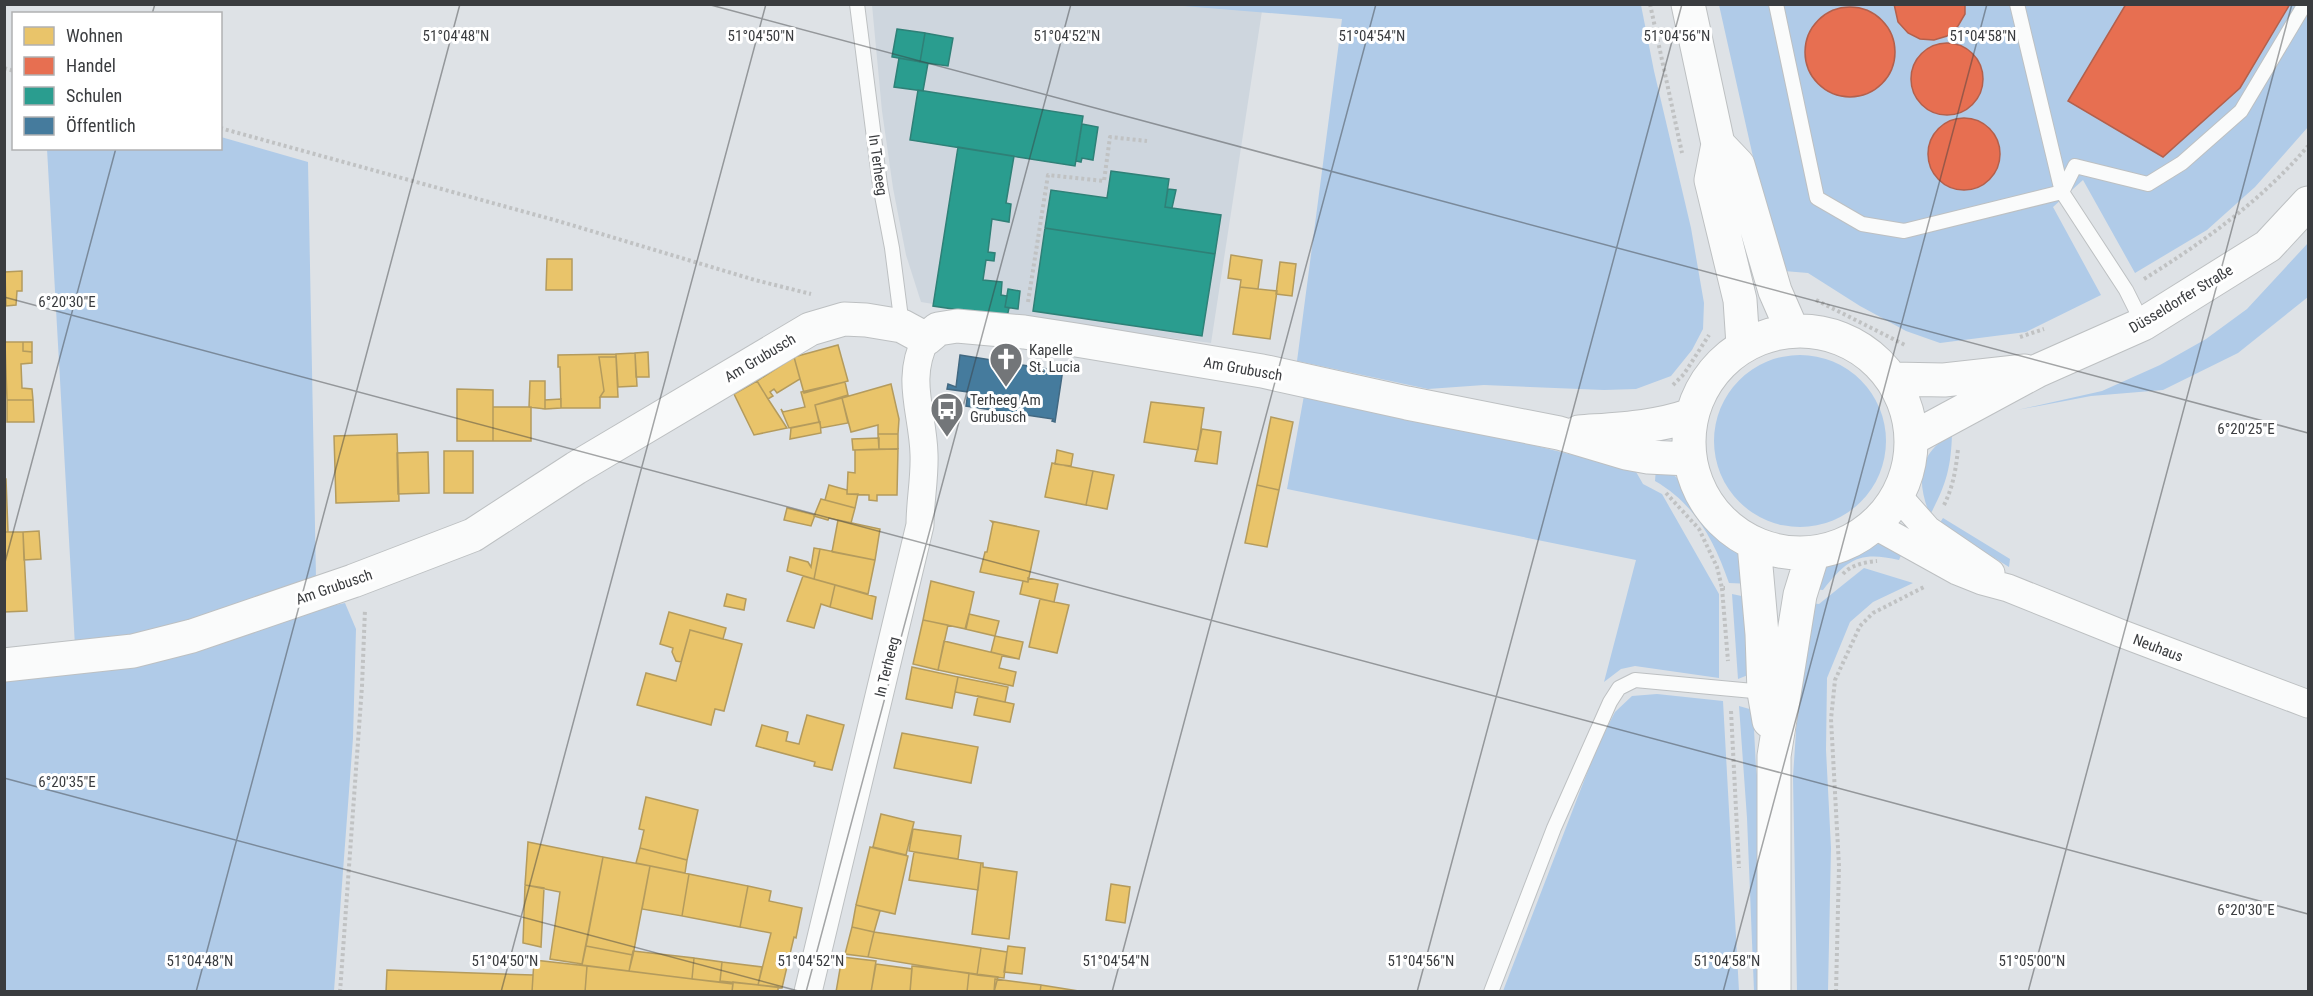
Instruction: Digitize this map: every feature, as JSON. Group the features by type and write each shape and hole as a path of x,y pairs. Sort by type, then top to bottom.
{"main road":[{"path":"1689,4 1718,144 1711,180 1740,300 1743,345"},
{"path":"1718,144 1738,165 1775,291 1792,330"},
{"name":"Düsseldorfer Straße","path":"1911,439 2037,371 2143,324 2268,246 2308,203"},
{"name":"Am Grubusch","path":"4,665 133,651 192,636 353,581 473,535 576,468 810,329 844,319 914,333 932,333 947,326 1024,332 1262,371 1559,433 1626,453 1649,441 1671,423 1691,415"},
{"path":"1792,330 1821,332 1849,341 1873,357 1893,379 1906,408 1911,439 1908,468 1898,495 1887,511 1874,525 1845,544 1813,553 1783,552 1754,543 1723,523 1701,494 1689,459 1688,437 1691,415 1710,375 1743,345 1766,335 1792,330"},
{"name":"Düsseldorfer Straße","path":"1893,379 1944,380 1972,375 2037,371"},
{"name":"Am Grubusch","path":"1649,441 1689,459"},
{"path":"1754,543 1762,634 1764,692 1774,756 1774,992"},
{"path":"1774,756 1800,595 1813,553"}],"street":[{"name":"In Terheeg","path":"808,992 920,525 924,452 915,380 919,353 914,333"},
{"name":"Neuhaus","path":"1898,495 1921,540 1957,571 2008,588 2308,704"},
{"name":"Neuhaus","path":"1874,525 1921,540 1986,568 2008,588"}],"lane":[{"name":"In Terheeg","path":"857,4 880,185 892,248 914,333"},
{"path":"1776,4 1817,198 1862,224 1904,231 2062,192 2075,166 2148,184 2182,163 2241,111 2305,4"},
{"path":"2017,4 2062,192 2126,290 2143,324"},
{"path":"1491,992 1554,828 1610,702 1619,688 1635,680 1764,692"}],"path":[{"path":"222,129 558,221 755,280 826,298 844,319"},
{"path":"1024,332 1048,175 1104,181 1110,137 1147,141"},
{"path":"2126,290 2233,219 2266,191 2308,146"},
{"path":"1775,291 1796,284 1802,286 1825,306 1853,317 1915,349"},
{"path":"1739,876 1730,689 1722,588 1717,567 1699,530 1670,494 1648,483 1653,396 1668,389 1690,366 1712,329 1716,309 1740,300"},
{"path":"2011,339 2049,328"},
{"path":"1800,595 1820,596 1835,586 1845,571 1863,562 1879,560 1903,569 1950,493 1956,472 1959,441 1953,418"},
{"path":"1836,992 1839,866 1831,719 1835,680 1860,626 1873,613 1900,597 1957,571"},
{"path":"340,992 366,612 353,581"},
{"path":"1722,588 1757,592"}],"shaded area":[{"path":"1171,4 1262,11 1211,343 1011,317 921,302 906,255 893,188 882,111 872,5"},
{"path":"1171,5 1641,5 1691,228 1704,303 1703,329 1692,350 1671,376 1636,389 1604,390 1484,385 1428,389 1297,361 1342,19"},
{"path":"1719,5 2308,5 2308,127 2255,187 2207,230 2135,273 2083,180 2053,207 2101,295 2026,332 1940,343 1906,331 1860,306 1808,273 1784,271 1762,197"},
{"path":"222,137 308,162 316,578 159,631 75,646 47,150 222,150"},
{"path":"2308,243 2308,297 2238,353 2163,390 2091,396 2017,410 2102,391 2160,365 2206,339 2247,309"},
{"path":"1800,355 1817,356 1833,361 1848,369 1861,380 1872,393 1880,408 1885,424 1885,458 1880,474 1872,489 1861,502 1848,513 1833,521 1817,526 1800,527 1783,526 1767,521 1752,513 1739,502 1728,489 1720,474 1715,458 1714,441 1715,424 1720,408 1728,393 1739,380 1752,369 1767,361 1783,356"},
{"path":"1305,390 1635,470 1643,484 1662,494 1719,594 1719,678 1635,666 1621,669 1604,682 1636,560 1287,489"},
{"path":"1952,434 1947,476 1930,515 1923,491 1923,469 1932,450"},
{"path":"1656,468 1671,472 1683,484 1697,506 1739,550 1752,584 1729,583 1710,538 1692,512 1669,490 1655,481"},
{"path":"1943,518 2010,559 2009,567 1939,524"},
{"path":"1879,544 1902,553 1899,560 1886,557 1864,557 1855,560 1840,571 1823,590 1812,589 1824,570 1839,557 1858,548"},
{"path":"1864,568 1913,583 1873,602 1850,622 1827,678 1826,750 1831,848 1828,991 1797,992 1793,777 1798,700 1809,603 1819,604"},
{"path":"1732,594 1751,598 1753,673 1738,679"},
{"path":"345,603 356,629 353,738 334,991 5,992 5,676"},
{"path":"1657,694 1723,701 1739,991 1503,991 1597,747 1615,712 1632,696"},
{"path":"1739,706 1753,710 1756,768 1763,819 1767,991 1754,991 1747,818"}],"building: Wohnen":[{"path":"1231,255 1262,260 1258,289 1240,287 1241,280 1228,278"},
{"path":"547,259 572,259 572,290 546,290"},
{"path":"1280,262 1296,264 1292,296 1276,294"},
{"path":"22,271 22,291 17,291 16,305 6,306 5,272"},
{"path":"1240,287 1277,291 1270,339 1233,334"},
{"path":"5,342 23,342 23,351 32,352 32,363 21,364 22,388 32,389 33,400 7,400"},
{"path":"23,342 32,342 32,352 23,351"},
{"path":"838,345 848,381 804,393 794,357"},
{"path":"648,352 649,377 636,377 635,353"},
{"path":"635,353 637,386 618,387 616,354"},
{"path":"616,354 616,357 599,357 604,391 600,397 600,408 561,408 558,355"},
{"path":"599,357 616,357 618,397 600,397 604,391"},
{"path":"794,357 800,379 777,393 774,389 770,392 773,396 768,399 757,381"},
{"path":"530,381 545,381 545,409 529,407"},
{"path":"757,381 787,428 754,435 734,394"},
{"path":"845,382 848,395 815,405 819,422 789,428 781,409 783,412 805,407 801,392"},
{"path":"891,384 899,419 898,434 878,434 878,425 851,432 842,398"},
{"path":"457,389 493,390 493,441 457,441"},
{"path":"842,398 848,423 821,428 815,405"},
{"path":"561,399 561,408 545,409 545,400"},
{"path":"7,400 33,400 34,422 7,422"},
{"path":"1151,402 1204,408 1198,450 1144,442"},
{"path":"493,407 531,407 531,441 493,441"},
{"path":"1271,417 1293,422 1279,490 1257,485"},
{"path":"820,422 821,433 790,439 791,428"},
{"path":"1202,429 1221,432 1217,464 1195,461"},
{"path":"397,434 399,501 336,503 334,436"},
{"path":"878,434 898,434 898,449 879,449"},
{"path":"879,438 879,449 853,450 852,439"},
{"path":"898,449 897,495 877,495 877,501 869,500 869,495 847,494 848,472 855,473 855,450"},
{"path":"1057,450 1073,454 1071,466 1055,464"},
{"path":"444,451 473,451 473,493 444,493"},
{"path":"428,452 429,493 398,494 397,453"},
{"path":"1052,463 1093,471 1086,505 1045,497"},
{"path":"1093,471 1114,475 1107,509 1086,505"},
{"path":"4,479 6,479 8,532 4,532"},
{"path":"829,485 847,490 847,494 858,494 855,508 825,500"},
{"path":"1257,485 1279,490 1267,547 1245,543"},
{"path":"821,499 855,508 851,523 814,516"},
{"path":"787,508 815,515 811,526 784,520"},
{"path":"838,520 880,529 875,560 832,552"},
{"path":"991,521 1039,531 1028,582 980,572 985,552 987,552 993,523"},
{"path":"39,531 41,559 24,560 23,532"},
{"path":"4,532 23,532 27,611 4,612"},
{"path":"814,548 820,549 814,579 787,571 790,557 808,562 811,567"},
{"path":"820,549 875,560 868,594 814,579"},
{"path":"803,576 835,585 830,607 821,604 814,628 787,621"},
{"path":"1028,578 1058,584 1054,602 1020,594 1023,581 1028,582"},
{"path":"931,581 974,592 966,629 923,620"},
{"path":"835,585 876,597 872,619 830,607"},
{"path":"727,594 746,599 744,610 724,606"},
{"path":"1040,599 1069,605 1057,653 1029,647"},
{"path":"669,612 726,628 723,639 690,630 681,662 676,661 672,652 673,648 660,644"},
{"path":"969,614 999,621 995,636 965,629"},
{"path":"923,620 948,625 938,670 913,664"},
{"path":"690,630 742,644 724,711 715,709 711,725 637,705 646,673 676,681"},
{"path":"995,636 1023,642 1019,659 991,652"},
{"path":"944,641 1019,659 1002,656 999,668 1016,672 1013,686 938,670"},
{"path":"912,667 958,677 952,708 906,699"},
{"path":"958,677 1008,687 1005,702 955,692"},
{"path":"978,696 1014,704 1010,722 974,715"},
{"path":"807,715 844,725 832,770 814,766 815,762 756,746 762,725 788,732 786,741 799,744"},
{"path":"902,733 978,747 971,783 894,768"},
{"path":"646,797 698,810 687,860 640,848 644,830 639,829"},
{"path":"881,814 914,822 906,855 873,847"},
{"path":"913,829 961,836 958,859 909,851"},
{"path":"528,842 603,857 582,964 550,959 560,892 525,885"},
{"path":"870,847 908,856 895,914 856,905"},
{"path":"640,848 687,860 685,873 636,863"},
{"path":"914,852 981,863 978,890 909,880"},
{"path":"603,857 650,866 633,955 586,946"},
{"path":"981,863 983,867 1017,872 1009,939 972,934"},
{"path":"650,866 689,874 682,916 642,909"},
{"path":"689,874 748,886 740,927 682,916"},
{"path":"1111,884 1130,887 1125,923 1106,920"},
{"path":"525,885 544,888 541,947 523,943"},
{"path":"748,886 771,891 769,901 802,908 782,988 758,985 771,933 740,927"},
{"path":"856,905 880,911 874,932 852,927"},
{"path":"852,927 874,932 868,957 845,954"},
{"path":"874,932 981,948 977,975 868,957"},
{"path":"586,946 633,955 629,971 582,965"},
{"path":"1008,946 1025,948 1022,974 1004,972"},
{"path":"981,948 1007,952 1004,978 977,975"},
{"path":"633,951 694,958 692,979 629,971"},
{"path":"842,957 876,961 871,992 836,992"},
{"path":"694,958 722,962 720,982 692,979"},
{"path":"534,960 587,966 585,992 532,992"},
{"path":"722,962 762,967 758,985 720,981"},
{"path":"876,964 912,969 910,992 871,992"},
{"path":"587,966 733,984 732,992 585,992"},
{"path":"912,966 969,973 967,992 910,992"},
{"path":"387,970 533,975 532,992 386,992"},
{"path":"969,973 998,977 994,992 967,992"},
{"path":"995,979 1041,985 1040,992 994,992"},
{"path":"733,982 778,987 778,992 732,992"},
{"path":"1041,985 1085,992 1040,992"}],"building: Handel":[{"path":"1894,4 1965,4 1965,14 1958,26 1947,36 1934,40 1920,39 1908,33 1898,22"},
{"path":"2126,4 2290,4 2240,88 2163,157 2068,101"},
{"path":"1850,7 1867,11 1882,20 1891,35 1895,52 1891,69 1882,84 1867,93 1850,97 1833,93 1818,84 1809,69 1805,52 1809,35 1818,20 1833,11"},
{"path":"1947,43 1967,49 1977,59 1983,79 1977,99 1967,109 1947,115 1927,109 1917,99 1911,79 1917,59 1927,49"},
{"path":"1964,118 1984,124 1994,134 2000,154 1994,174 1984,184 1964,190 1944,184 1934,174 1928,154 1934,134 1944,124"}],"building: Schulen":[{"path":"897,29 925,33 920,62 892,57"},
{"path":"925,33 953,38 948,66 920,62"},
{"path":"899,58 928,63 923,91 894,87"},
{"path":"918,90 1083,116 1075,166 910,140"},
{"path":"1082,124 1098,127 1093,160 1082,158 1081,162 1076,161"},
{"path":"958,147 1014,156 1006,203 1011,204 1009,222 992,219 988,252 995,253 994,261 986,260 983,280 1002,282 1001,295 1007,296 1005,307 1009,308 1007,317 933,306"},
{"path":"1111,171 1169,179 1165,207 1221,215 1215,254 1045,228 1051,190 1107,198"},
{"path":"1168,189 1176,190 1172,208 1165,207"},
{"path":"1045,228 1215,254 1202,336 1033,311"},
{"path":"1008,289 1020,291 1018,309 1005,307"}],"building: Öffentlich":[{"name":"Kapelle St. Lucia","path":"960,355 1060,371 1060,368 1063,369 1055,422 1052,421 1053,419 966,406 968,392 947,389 948,384 956,387"}],"place":[{"name":"Kapelle St. Lucia","path":"1006,388"},
{"name":"Terheeg Am Grubusch","path":"947,438"}]}
